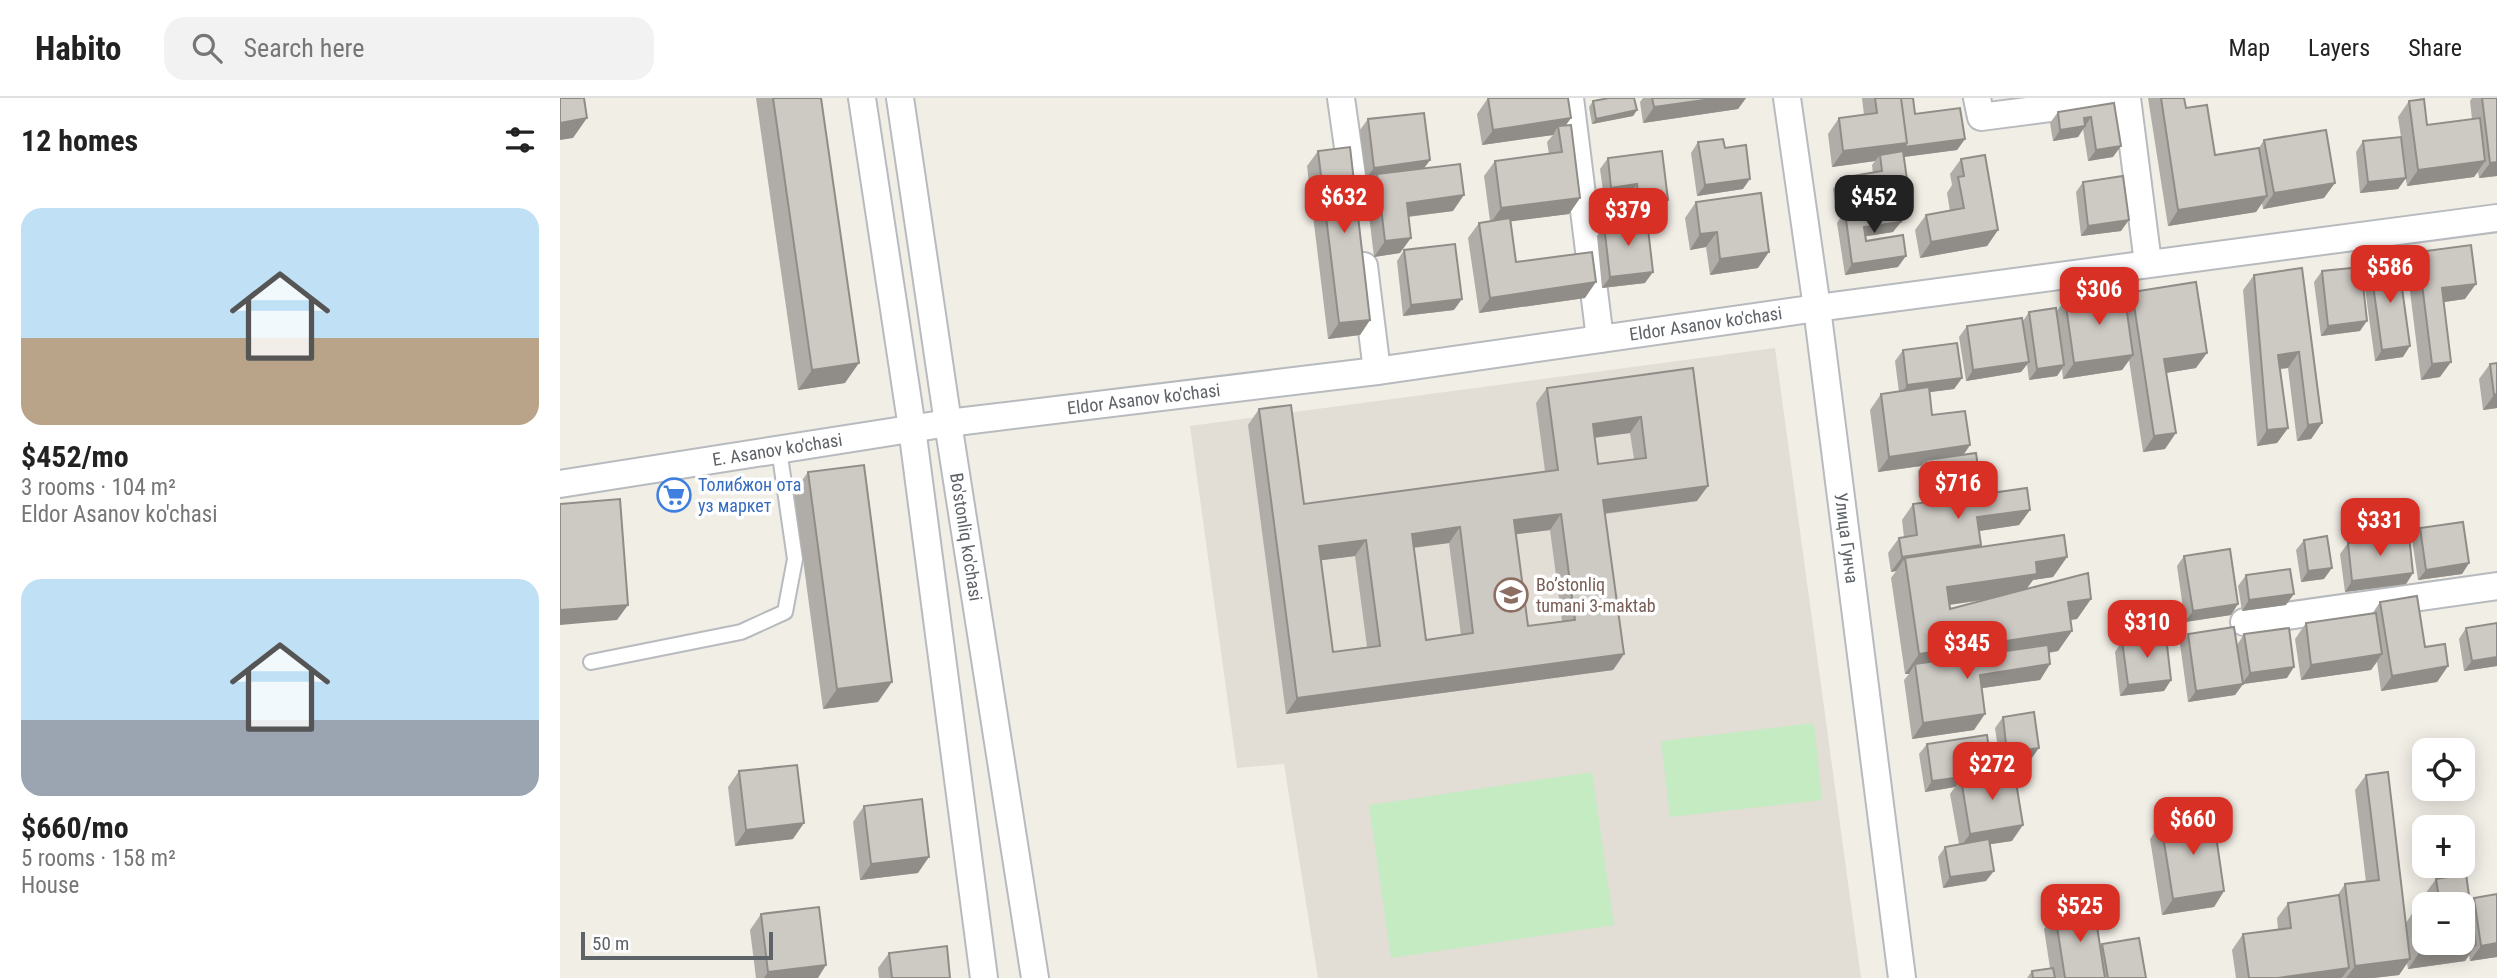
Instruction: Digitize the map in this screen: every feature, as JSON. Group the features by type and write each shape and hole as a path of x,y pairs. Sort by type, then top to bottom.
{"street":[{"path":"862,98 912,428 984,978"},
{"name":"Bo'stonliq ko'chasi","path":"901,98 948,423 1035,978"},
{"path":"1341,98 1356,207"},
{"path":"1570,98 1600,339"},
{"name":"Улица Гунча","path":"1787,98 1817,307 1902,978"},
{"path":"1977,98 1980,117 2127,98 2148,262"},
{"name":"Eldor Asanov ko'chasi","path":"912,428 1377,370 2148,262 2497,218"},
{"path":"1359,234 1377,370"},
{"name":"E. Asanov ko'chasi","path":"560,484 912,428"},
{"path":"2244,622 2497,586"}],"lane":[{"path":"592,662 741,632 785,612 795,559 779,449"}],"shaded area":[{"name":"Bo’stonliq tumani 3-maktab","path":"1775,348 1861,978 1318,978 1284,764 1237,768 1190,426"}],"green space":[{"path":"1814,723 1822,800 1670,817 1661,741"},
{"path":"1592,772 1614,925 1391,958 1369,805"}],"building":[{"path":"560,98 584,98 587,118 560,123"},
{"path":"773,98 821,98 859,363 812,370"},
{"path":"1488,98 1568,98 1571,118 1493,130"},
{"path":"1634,98 1637,110 1596,119 1593,101"},
{"path":"1652,98 1719,98 1654,107"},
{"path":"1875,98 1901,98 1907,143 1843,151 1839,118 1877,113"},
{"path":"1901,98 1913,98 1915,114 1960,108 1965,139 1904,147 1907,143"},
{"path":"2161,98 2184,98 2186,108 2207,105 2215,155 2259,148 2267,196 2178,210"},
{"path":"2482,98 2497,98 2497,162 2490,163"},
{"path":"2424,99 2427,125 2480,118 2485,161 2418,170 2409,101"},
{"path":"2114,103 2121,146 2096,150 2091,117 2084,118 2085,126 2060,130 2058,112"},
{"path":"1424,113 1430,160 1374,168 1368,119"},
{"path":"1571,125 1580,198 1501,208 1495,161 1562,152 1558,126"},
{"path":"2326,130 2335,183 2274,193 2264,140"},
{"path":"2401,137 2406,178 2368,182 2363,141"},
{"path":"1723,139 1725,148 1746,145 1750,179 1705,185 1698,142"},
{"path":"1350,147 1370,320 1339,323 1318,151"},
{"path":"1662,151 1668,200 1639,204 1637,184 1611,188 1608,158"},
{"path":"1903,151 1909,194 1845,204 1841,178 1882,171 1880,155"},
{"path":"1985,155 1998,230 1931,242 1926,215 1964,208 1958,177 1964,176 1961,159"},
{"path":"1460,164 1464,195 1407,203 1411,238 1385,241 1377,174"},
{"path":"2123,176 2129,220 2088,226 2083,182"},
{"path":"1761,193 1769,252 1720,259 1717,232 1700,234 1696,202"},
{"path":"1898,204 1901,222 1864,227 1866,241 1903,235 1906,256 1852,264 1845,212"},
{"path":"1510,218 1516,262 1592,252 1596,282 1490,298 1479,223"},
{"path":"1647,220 1653,272 1610,277 1604,225"},
{"path":"1455,244 1462,299 1411,305 1404,250"},
{"path":"2471,245 2476,284 2442,288 2451,362 2432,364 2418,252"},
{"path":"2398,259 2410,346 2382,350 2370,263"},
{"path":"2361,267 2367,321 2328,326 2322,271"},
{"path":"2302,268 2322,423 2308,425 2299,352 2278,355 2288,428 2267,430 2254,275"},
{"path":"2196,282 2207,353 2164,359 2176,433 2154,436 2132,292"},
{"path":"2124,291 2133,355 2074,363 2065,299"},
{"path":"2056,308 2064,365 2037,369 2029,312"},
{"path":"2022,318 2029,362 1973,370 1967,326"},
{"path":"1957,343 1962,378 1907,385 1903,350"},
{"path":"2497,363 2497,394 2494,395 2490,364"},
{"path":"1693,368 1708,486 1603,500 1624,654 1297,698 1259,409 1291,405 1304,504 1558,470 1547,388","holes":["1641,417 1646,458 1598,464 1593,424","1561,514 1575,620 1528,626 1514,520","1460,527 1473,633 1426,640 1412,534","1366,540 1380,646 1333,652 1319,546"]},
{"path":"1929,387 1932,415 1965,411 1970,445 1889,457 1881,394"},
{"path":"1976,453 1980,482 1929,489 1926,460"},
{"path":"864,465 892,682 837,689 808,472"},
{"path":"2027,488 2030,510 1977,517 1981,545 1902,557 1899,538 1917,535 1913,504"},
{"path":"620,499 628,605 560,610 560,504"},
{"path":"2463,522 2469,563 2426,570 2420,528"},
{"path":"2064,535 2067,557 2036,562 2037,574 1947,587 1950,609 2088,573 2091,599 2068,602 2072,631 1919,654 1905,558"},
{"path":"2327,536 2332,568 2308,571 2304,540"},
{"path":"2409,536 2413,573 2352,581 2348,543"},
{"path":"2230,549 2238,604 2193,611 2184,556"},
{"path":"2290,569 2294,594 2249,600 2246,575"},
{"path":"2417,596 2425,647 2445,644 2448,666 2392,676 2380,602"},
{"path":"2376,613 2382,654 2311,665 2306,623"},
{"path":"2497,623 2497,657 2472,661 2466,628"},
{"path":"2234,627 2243,684 2196,691 2188,634"},
{"path":"2289,628 2294,667 2250,673 2244,634"},
{"path":"2166,636 2171,680 2128,685 2122,641"},
{"path":"2048,645 2050,664 1980,675 1985,714 1923,723 1915,664"},
{"path":"2034,712 2039,748 2007,753 2003,717"},
{"path":"1987,735 1992,773 1932,781 1927,744"},
{"path":"797,765 804,823 746,830 739,771"},
{"path":"2014,770 2023,825 1970,834 1961,779"},
{"path":"2388,772 2410,959 2355,966 2345,884 2379,880 2366,775"},
{"path":"922,799 929,857 871,864 864,806"},
{"path":"2213,815 2224,891 2173,899 2161,823"},
{"path":"1989,839 1994,871 1950,877 1945,847"},
{"path":"2467,878 2469,892 2438,892 2436,879"},
{"path":"2497,894 2497,943 2481,946 2475,898"},
{"path":"2339,895 2349,968 2278,978 2249,978 2243,934 2291,928 2288,903"},
{"path":"819,907 826,965 768,972 761,914"},
{"path":"2094,907 2105,978 2065,978 2055,914"},
{"path":"2139,938 2146,978 2108,978 2102,944"},
{"path":"947,946 950,978 892,978 889,953"},
{"path":"2053,968 2055,978 2033,978 2032,971"}],"place":[{"name":"Толибжон ота уз маркет","path":"674,495"},
{"name":"Bo’stonliq tumani 3-maktab","path":"1511,595"}]}
